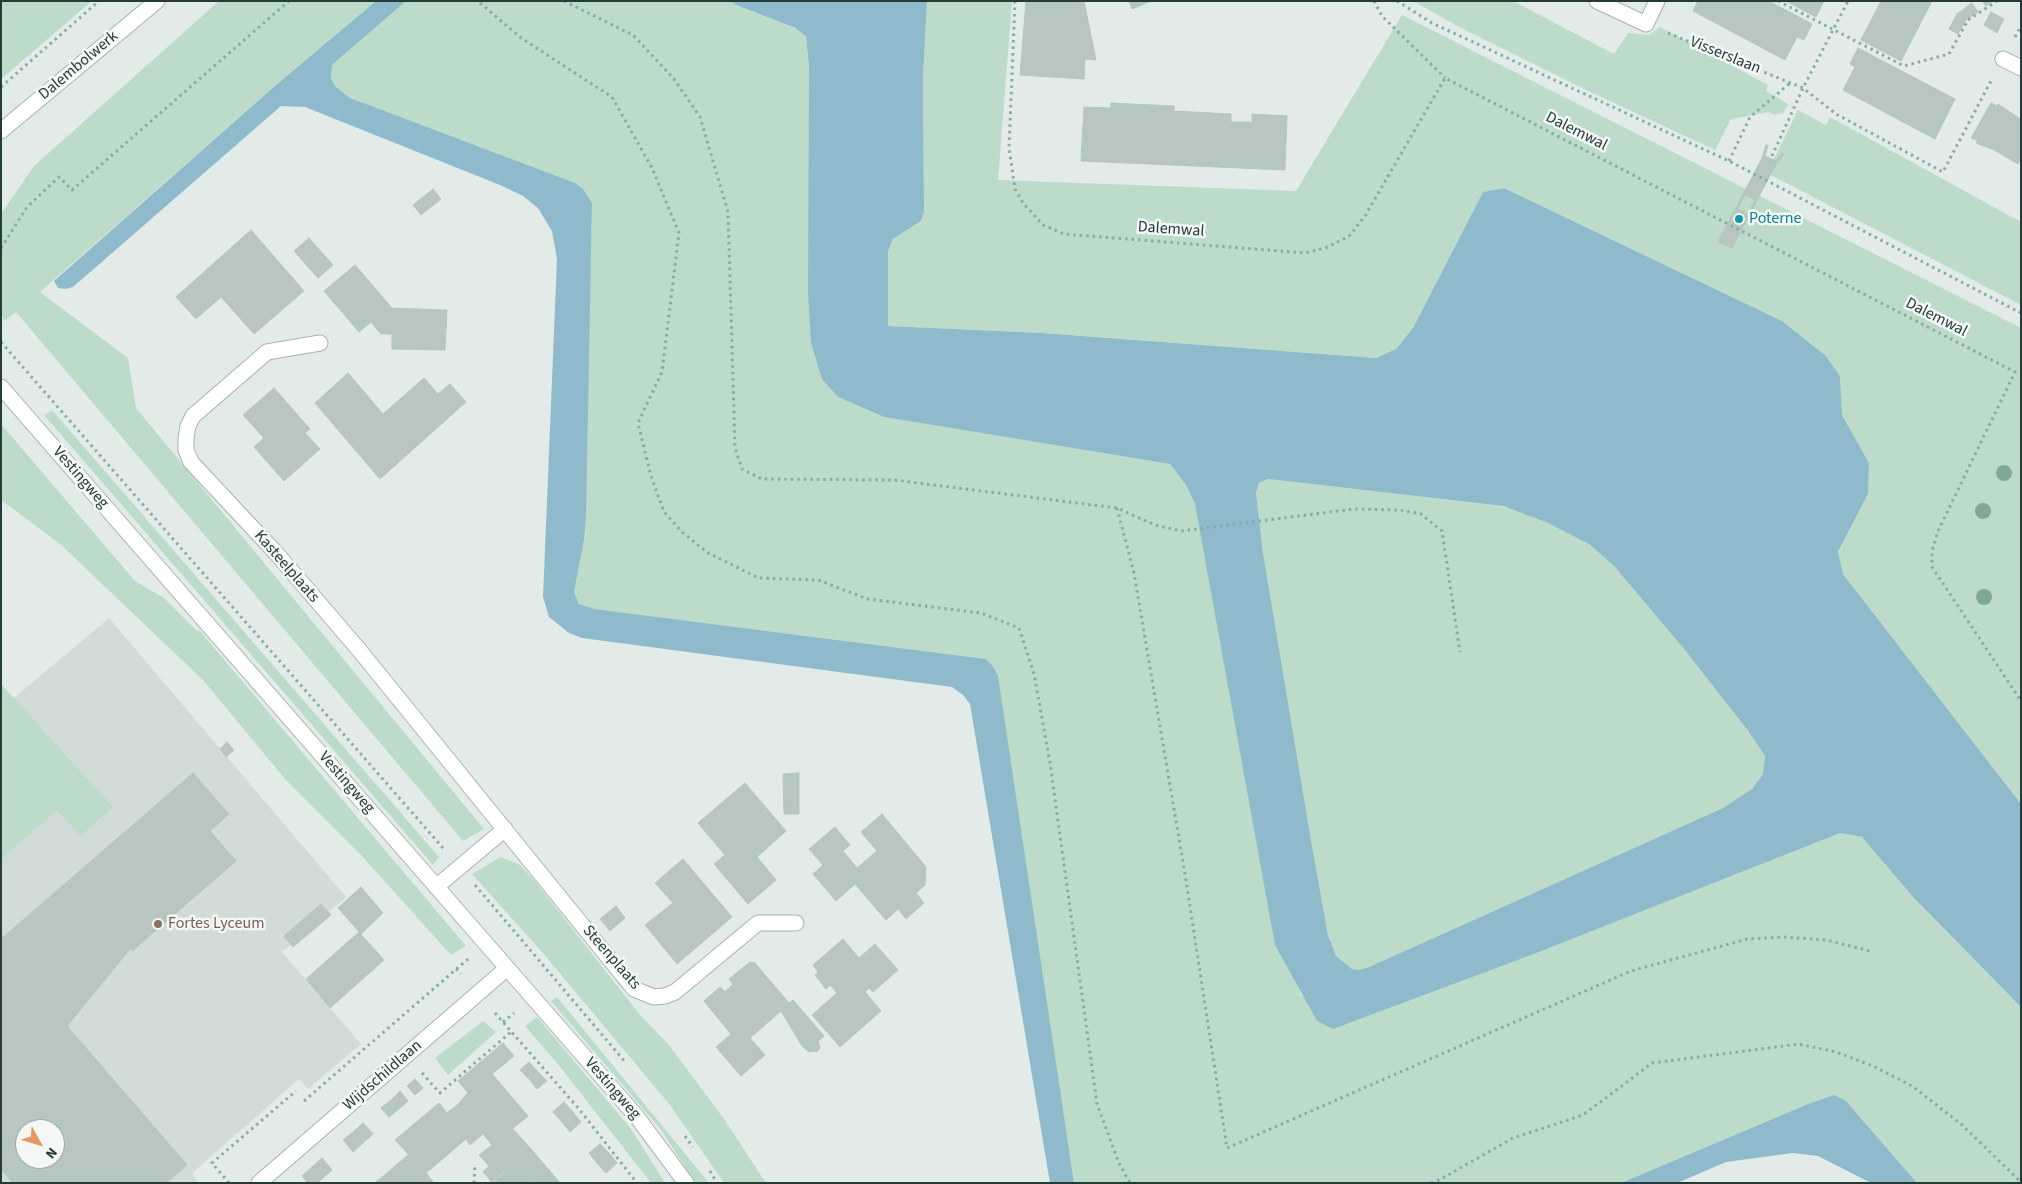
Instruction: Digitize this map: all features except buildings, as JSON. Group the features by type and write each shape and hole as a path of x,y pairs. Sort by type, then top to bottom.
{"street":[{"name":"Dalembolwerk","path":"1,131 157,1"},
{"path":"1597,1 1646,24 1657,1"},
{"path":"2003,59 2021,68"},
{"name":"Kasteelplaats","path":"320,343 266,352 193,416 188,426 186,450 191,462 276,553 360,651 505,829"},
{"name":"Vestingweg","path":"1,387 506,969 637,1117 686,1183"},
{"path":"436,887 505,829"},
{"name":"Steenplaats","path":"505,829 634,989 644,995 665,996 675,992 758,923 796,923"},
{"name":"Wijdschildlaan","path":"259,1183 506,969"}],"path":[{"path":"1,87 99,1"},
{"path":"1,248 27,207 59,177 72,190 289,1"},
{"path":"564,1 633,35 674,79 700,117 728,212 735,448 742,469 762,479 894,480 1117,508 1155,526 1193,531 1354,509 1400,510 1421,514 1442,531 1460,652"},
{"name":"Dalemwal","path":"1015,1 1009,148 1015,189 1023,203 1043,225 1064,234 1305,253 1333,246 1349,236 1365,216 1445,78 2015,372 1938,531 1932,551 1932,567 2021,701"},
{"path":"1374,1 1382,16 1445,78"},
{"path":"1397,1 1432,23 1729,161 2021,313"},
{"path":"1778,1 1904,66 1950,54 1968,20 1997,1"},
{"path":"1772,156 1848,1"},
{"path":"480,3 521,38 612,97 652,168 679,233 662,372 638,423 651,476 664,512 682,532 708,553 758,578 818,580 868,599 981,613 1019,628 1034,674 1050,763 1097,1104 1119,1163 1130,1183"},
{"name":"Visserslaan","path":"1646,24 1804,88 1836,114 1942,172 2003,59"},
{"path":"2003,59 2021,26"},
{"path":"1729,161 1750,118 1790,83"},
{"path":"1,342 459,867 631,1068"},
{"path":"1117,508 1138,593 1185,874 1227,1148 1631,971 1747,939 1783,937 1826,940 1870,951"},
{"path":"304,1101 508,925"},
{"path":"456,969 580,1109 637,1183"},
{"path":"406,1055 440,1093 512,1031"},
{"path":"1431,1183 1442,1179 1513,1138 1582,1115 1652,1063 1799,1044 1836,1052 1874,1066 1912,1086 1961,1124 2021,1182"},
{"path":"229,1183 212,1163 296,1091"},
{"path":"684,1134 694,1148"},
{"path":"474,1183 475,1165"},
{"path":"708,1169 717,1183"}],"shaded area":[{"name":"Fortes Lyceum","path":"109,618 346,897 282,952 361,1044 308,1089 299,1079 192,1173 198,1183 1,1183 2,708"}],"green space":[{"path":"1,1 92,1 1,79"},
{"path":"219,1 376,1 276,85 40,292 128,358 136,408 484,829 463,841 16,312 4,321 1,313 1,214 34,166"},
{"path":"406,1 731,1 736,5 803,32 806,36 838,397 884,417 1170,464 1186,485 1195,504 1301,996 1840,833 1862,837 1913,897 2021,1007 2021,1183 1917,1183 1846,1101 1808,1104 1621,1183 1074,1183 992,665 986,659 595,609 579,604 574,592 584,540 592,203 350,98 335,86 331,78 332,65"},
{"path":"927,1 1012,1 998,180 1296,191 1402,15 2021,328 2021,804 1843,574 1838,553 1868,494 1869,463 1842,415 1840,376 1826,356 1782,321 1504,188 1483,192 1413,328 1396,349 1376,358 1042,333 887,326 888,251 893,239 921,221 924,212 923,78"},
{"path":"1413,1 1513,1 1614,54 1628,33 1649,35 1660,27 1768,85 1766,91 1788,104 1783,113 1774,115 1769,112 1731,119 1715,150 1586,90 1459,27"},
{"path":"1798,110 1826,125 1830,117 2021,222 2021,305 1767,173"},
{"path":"52,410 439,857 433,865 44,415"},
{"path":"1,424 135,581 164,598 197,631 199,630 466,946 451,955 361,855 285,779 203,680 60,544 1,500"},
{"path":"1268,479 1502,506 1546,521 1589,544 1614,566 1684,649 1749,732 1765,756 1763,774 1752,789 1723,808 1369,967 1359,970 1352,969 1336,956 1328,935 1312,846 1263,553 1256,493 1259,483"},
{"path":"1,684 113,807 81,836 57,810 1,859"},
{"path":"501,857 520,865 533,879 641,1016 669,1045 724,1119 766,1183 724,1183 670,1105 542,952 472,874"},
{"path":"557,997 709,1183 695,1183 662,1131 551,1001"},
{"path":"537,1017 631,1129 665,1183 651,1183 561,1068 525,1026"},
{"path":"483,1021 496,1032 448,1075 435,1058"}],"water":[{"path":"376,1 406,1 332,65 331,78 335,86 350,98 575,183 583,189 592,203 586,515 584,540 574,592 579,604 595,609 986,659 992,665 998,676 1074,1183 1050,1183 970,704 963,695 952,687 582,638 569,633 549,617 543,597 557,259 552,231 538,208 523,196 500,185 305,107 281,106 73,287 58,288 54,281 276,85"},
{"path":"731,1 927,1 923,78 924,212 921,221 893,239 888,251 888,326 1042,333 1376,358 1396,349 1413,328 1483,192 1504,188 1782,321 1826,356 1840,376 1842,415 1869,463 1868,494 1838,552 1843,574 2021,804 2021,1007 1913,897 1862,837 1840,833 1531,955 1333,1029 1317,1021 1275,945 1195,504 1186,485 1170,464 884,417 838,397 822,379 811,343 808,291 809,68 806,36 795,28 736,5","holes":["1268,479 1503,506 1546,522 1589,544 1614,566 1684,649 1749,732 1765,756 1763,774 1752,789 1723,808 1369,967 1359,970 1352,969 1336,956 1328,935 1263,553 1256,493 1259,483"]},
{"path":"1834,1095 1846,1101 1917,1183 1871,1183 1818,1156 1793,1153 1726,1162 1677,1183 1621,1183 1808,1104"}],"place":[{"name":"Poterne","path":"1739,219"},
{"name":"Fortes Lyceum","path":"158,924"}]}
